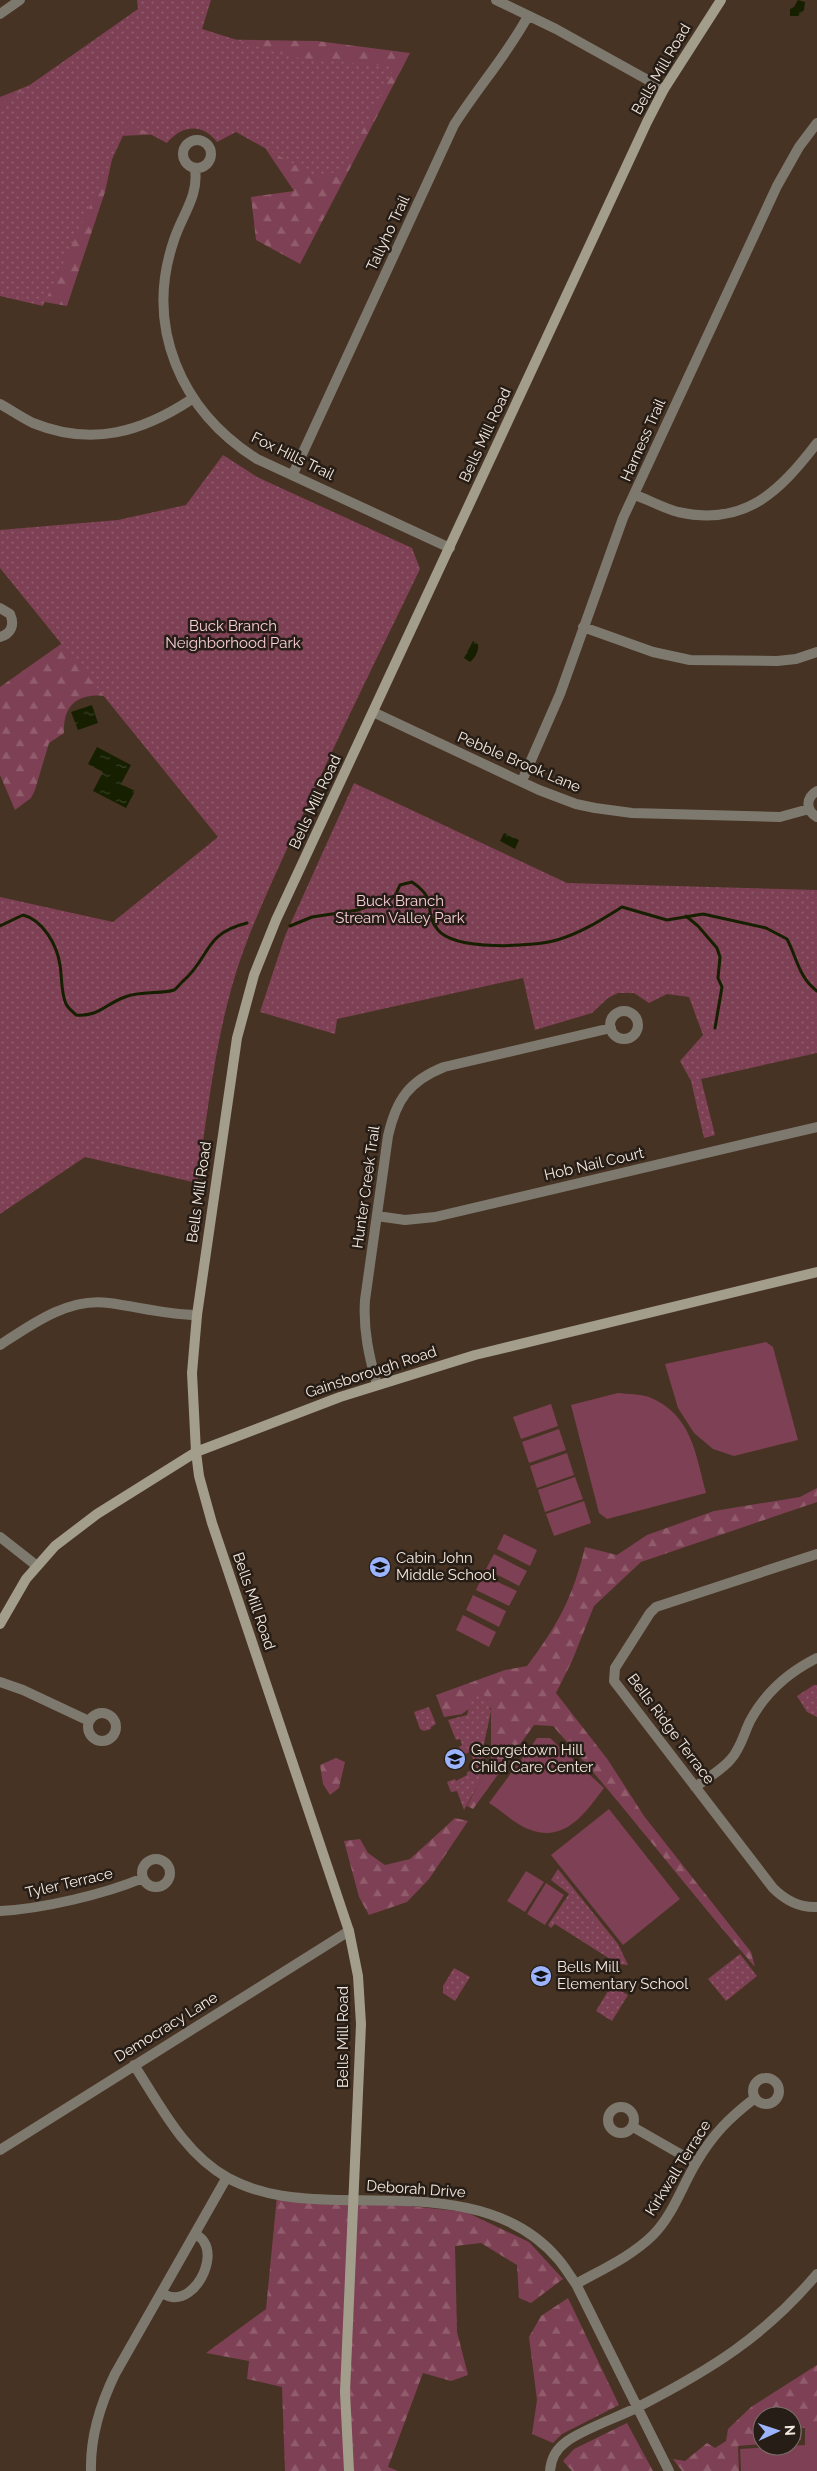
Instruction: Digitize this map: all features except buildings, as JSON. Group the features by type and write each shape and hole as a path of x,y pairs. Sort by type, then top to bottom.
{"street":[{"path":"0,14 20,0"},
{"path":"496,0 664,89"},
{"name":"Bells Mill Road","path":"349,2471 345,2392 361,2016 358,1976 349,1931 212,1523 199,1476 196,1452 192,1372 197,1315 233,1061 248,993 276,920 626,166 664,89 721,0"},
{"name":"Tallyho Trail","path":"293,474 454,125 474,94 498,65 528,16"},
{"name":"Harness Trail","path":"522,781 560,694 607,556 777,186 799,147 817,123"},
{"name":"Fox Hills Trail","path":"195,169 195,192 174,238 165,274 164,295 169,344 179,373 192,399 213,423 244,451 450,548"},
{"path":"0,404 40,425 69,434 94,435 111,434 150,423 192,399"},
{"path":"635,494 676,511 702,515 730,512 752,505 772,494 791,477 817,443"},
{"path":"0,608 10,614 13,624 8,633 0,637"},
{"path":"584,627 653,652 690,660 777,661 796,659 817,652"},
{"name":"Pebble Brook Lane","path":"374,712 576,804 614,811 780,816 809,809"},
{"path":"817,791 809,798 809,809 817,817"},
{"name":"Hunter Creek Trail","path":"377,1385 369,1355 364,1323 365,1300 392,1115 400,1099 419,1080 444,1067 611,1028"},
{"name":"Hob Nail Court","path":"377,1216 405,1220 436,1217 817,1127"},
{"name":"Gainsborough Road","path":"0,1624 11,1601 36,1566 54,1546 97,1514 196,1452 292,1414 377,1385 514,1344 817,1272"},
{"path":"0,1345 47,1316 86,1302 107,1302 175,1315 197,1315"},
{"path":"0,1537 36,1566"},
{"name":"Bells Ridge Terrace","path":"817,1554 656,1607 650,1613 615,1668 614,1681 773,1888 790,1901 799,1905 817,1907"},
{"path":"695,1787 730,1761 737,1752 750,1720 774,1688 795,1670 817,1658"},
{"path":"0,1682 23,1690 89,1721"},
{"name":"Tyler Terrace","path":"0,1911 18,1910 119,1888 143,1878"},
{"name":"Democracy Lane","path":"1,2148 349,1931"},
{"name":"Deborah Drive","path":"134,2065 174,2127 190,2147 227,2178 277,2196 301,2199 450,2204 491,2214 519,2227 537,2239 558,2259 576,2284 669,2471"},
{"name":"Kirkwall Terrace","path":"576,2284 622,2257 653,2235 670,2212 696,2163 719,2127 755,2098"},
{"path":"633,2127 696,2163"},
{"path":"91,2471 91,2450 100,2406 114,2374 227,2178"},
{"path":"161,2293 173,2298 186,2294 197,2284 206,2268 207,2253 205,2242 196,2234"},
{"path":"550,2471 555,2453 566,2441 637,2408 710,2369 757,2335 798,2297 817,2274"}],"green space":[{"path":"137,0 211,0 202,29 291,57 395,67 341,172 313,175 236,132 217,142 199,129 185,130 167,143 129,123 43,306 0,296 0,106 138,9"},
{"path":"198,39 317,41 410,53 300,264 256,240 251,197 294,191 251,127 193,121 167,134 117,136 105,192 67,306 0,294 0,97 70,69"},
{"name":"Buck Branch Neighborhood Park","path":"223,455 257,477 412,548 420,569 271,884 238,965 220,1034 197,1183 85,1157 0,1214 0,897 113,922 218,837 0,568 0,530 118,520 186,505"},
{"path":"44,578 108,696 98,695 82,698 70,707 64,722 64,733 49,743 31,798 15,810 0,775 0,687 61,644"},
{"name":"Buck Branch Stream Valley Park","path":"354,783 567,883 817,890 817,1053 701,1079 715,1135 704,1138 691,1081 680,1061 703,1035 689,997 667,994 649,1003 634,993 618,993 608,998 592,1013 535,1030 523,978 337,1019 335,1034 260,1012 285,936"},
{"path":"766,1342 773,1347 798,1440 734,1456 713,1449 694,1433 678,1408 665,1364"},
{"path":"618,1393 649,1397 675,1414 690,1436 706,1493 607,1519 599,1513 571,1405"},
{"path":"551,1404 558,1426 521,1439 513,1417"},
{"path":"559,1429 566,1450 529,1463 522,1442"},
{"path":"567,1453 574,1475 537,1488 530,1466"},
{"path":"575,1477 583,1499 545,1512 538,1490"},
{"path":"817,1488 817,1502 641,1562 594,1606 572,1661 556,1693 608,1760 644,1816 751,1952 755,1967 553,1726 534,1725 473,1809 467,1806 491,1760 491,1708 474,1705 462,1714 444,1717 436,1695 505,1670 527,1666 556,1624 570,1596 585,1547 617,1555 647,1535 714,1511 800,1497"},
{"path":"584,1501 591,1523 554,1536 546,1514"},
{"path":"504,1534 537,1550 530,1566 497,1549"},
{"path":"494,1554 527,1571 519,1586 486,1569"},
{"path":"483,1575 517,1591 509,1606 476,1590"},
{"path":"473,1595 506,1611 499,1627 466,1610"},
{"path":"463,1615 496,1632 489,1647 456,1630"},
{"path":"817,1685 817,1717 807,1712 797,1696"},
{"path":"481,1694 485,1696 491,1711 482,1753 488,1767 464,1810 457,1791 451,1792 447,1782 455,1779 456,1781 467,1775 467,1772 477,1769 470,1752 462,1755 459,1747 462,1745 460,1739 456,1740 448,1720 467,1715 471,1699"},
{"path":"429,1707 436,1724 431,1729 424,1731 420,1729 414,1712"},
{"path":"537,1738 550,1738 604,1788 573,1824 553,1832 541,1833 523,1827 489,1803"},
{"path":"336,1758 345,1762 339,1788 330,1795 323,1784 320,1765"},
{"path":"609,1809 680,1899 623,1945 551,1855"},
{"path":"455,1818 468,1821 429,1879 407,1902 369,1915 359,1897 344,1841 360,1839 368,1853 385,1865 410,1859"},
{"path":"558,1869 618,1944 628,1965 618,1964 555,1924 551,1928 548,1925 569,1894 551,1880"},
{"path":"526,1871 544,1882 525,1912 507,1901"},
{"path":"546,1883 564,1895 545,1925 527,1914"},
{"path":"740,1954 757,1976 726,2001 708,1979"},
{"path":"454,1968 470,1977 455,2001 443,1993 443,1986"},
{"path":"611,1986 628,1995 612,2021 596,2011"},
{"path":"277,2196 354,2200 466,2212 529,2242 563,2279 531,2303 519,2298 517,2265 481,2243 455,2246 457,2332 468,2375 451,2381 423,2373 388,2467 398,2471 285,2471 282,2387 247,2379 249,2361 206,2353 266,2309"},
{"path":"568,2298 619,2405 562,2434 553,2443 532,2434 537,2400 529,2337 541,2316"},
{"path":"817,2365 817,2427 802,2428 802,2406 753,2406"},
{"path":"751,2407 752,2445 738,2446 739,2471 682,2471 673,2459 685,2461 707,2443 715,2448 726,2441 728,2429"},
{"path":"627,2423 653,2471 572,2471 563,2461 574,2449"},
{"path":"817,2424 817,2471 741,2471 740,2449 752,2448 752,2456 802,2456 802,2445 805,2445 805,2425"}],"water":[{"path":"798,0 805,2 804,10 798,16 790,16 790,9 794,7"},
{"path":"473,641 478,644 478,649 470,662 464,658"},
{"path":"92,705 98,723 78,730 71,712"},
{"path":"97,747 131,765 121,784 135,791 126,808 93,791 103,772 88,764"},
{"path":"504,833 519,840 515,849 500,841"}],"waterway":[{"path":"290,926 312,917 358,910 395,896 400,885 412,882 426,895 433,923 447,937 460,941 495,946 557,940 583,930 622,907 667,920 703,914 766,928 787,939 802,974 817,991"},
{"path":"0,926 23,915 37,922 43,928 56,949 66,1004 76,1015 84,1015 96,1012 131,995 174,990 191,973 214,940 222,933 247,923"},
{"path":"686,916 698,926 717,948 720,957 718,978 722,987 715,1028"}],"place":[{"name":"Cabin John Middle School","path":"380,1567"},
{"name":"Georgetown Hill Child Care Center","path":"455,1759"},
{"name":"Bells Mill Elementary School","path":"541,1976"}]}
